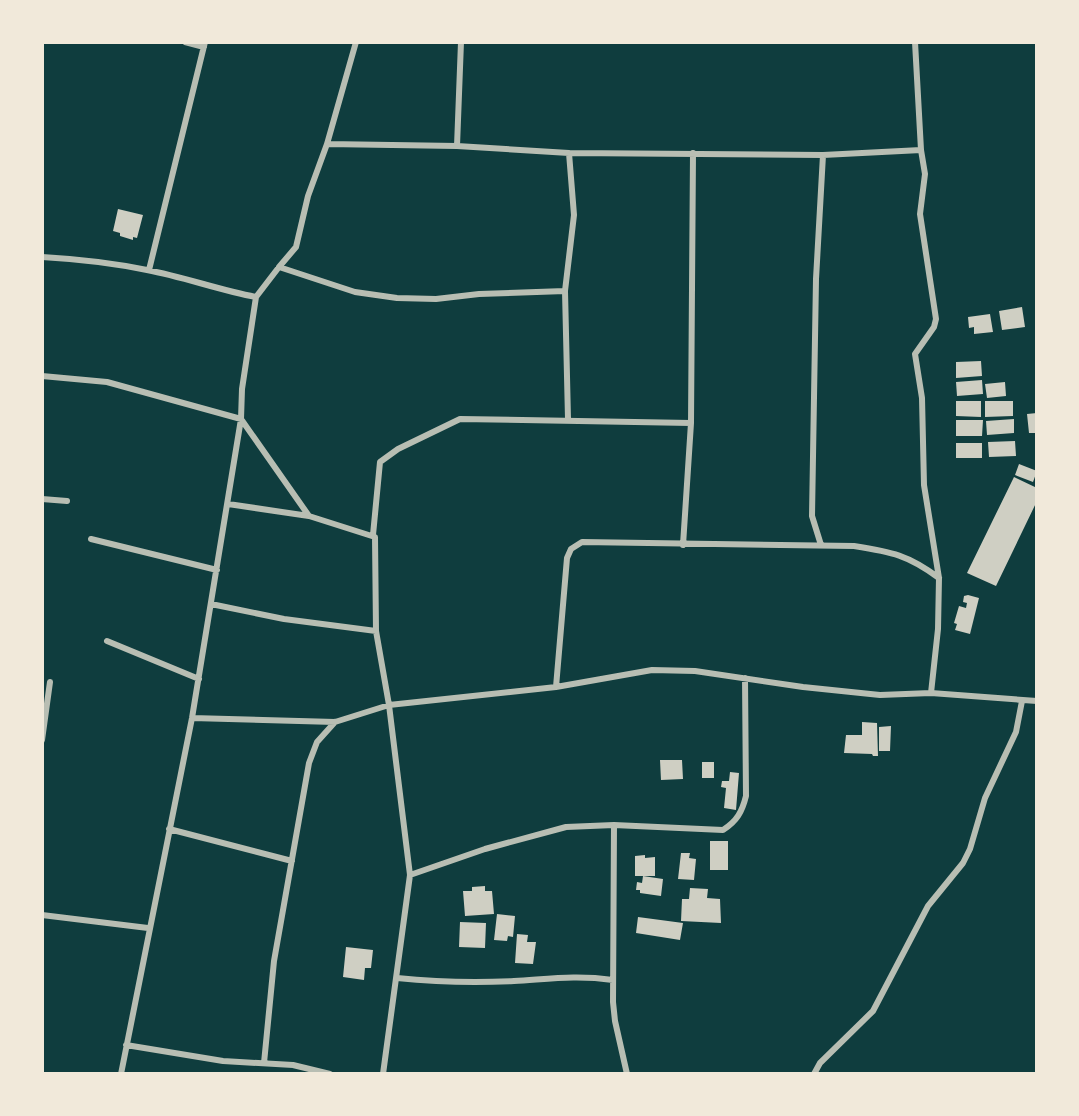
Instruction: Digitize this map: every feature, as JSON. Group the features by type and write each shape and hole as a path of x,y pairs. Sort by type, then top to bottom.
{"street":[{"path":"149,270 205,44 185,42"},
{"path":"121,1074 199,679 241,419 242,389 256,297 296,247 308,196 327,144 356,42"},
{"path":"457,146 461,42"},
{"path":"915,42 925,174 920,214 936,319 934,327 915,354 922,398 924,485 939,578 938,629 931,693"},
{"path":"327,144 457,146 569,153 823,155 921,150"},
{"path":"568,419 565,291 574,215 569,153"},
{"path":"683,545 691,423 693,153"},
{"path":"821,545 812,516 812,504 816,279 823,155"},
{"path":"42,257 149,270 256,297"},
{"path":"279,267 355,292 397,298 436,299 565,291"},
{"path":"42,376 107,382 241,419 309,516"},
{"path":"383,1074 410,875 389,705 376,631 376,540 373,535 380,462 398,449 460,419 691,423"},
{"path":"42,499 67,501"},
{"path":"228,504 309,516 373,535"},
{"path":"91,539 217,570"},
{"path":"556,687 567,558 571,549 582,542 821,545 889,551 913,560 939,578"},
{"path":"211,604 284,619 376,631"},
{"path":"107,641 199,679"},
{"path":"192,718 335,722 389,705 556,687 652,670 695,671 880,695 931,693 1037,701"},
{"path":"410,875 485,849 566,827 614,825 723,830 743,812 746,796 745,678"},
{"path":"42,740 50,682"},
{"path":"814,1074 820,1063 873,1011 928,906 963,863 985,798 1016,732 1022,701"},
{"path":"264,1063 274,961 309,763 317,742 335,722"},
{"path":"614,825 615,1021 627,1074"},
{"path":"169,829 292,861"},
{"path":"42,915 148,928"},
{"path":"397,978 512,981 567,976 613,980"},
{"path":"126,1045 223,1061 293,1065 330,1074"}],"building":[{"path":"118,209 143,215 137,238 133,237 133,240 113,231"},
{"path":"1022,307 1025,327 1002,330 999,311"},
{"path":"990,314 993,332 974,334 974,327 969,328 968,317"},
{"path":"981,361 982,376 956,378 956,362"},
{"path":"982,380 983,394 957,396 956,382"},
{"path":"1005,382 1006,396 987,398 985,384"},
{"path":"956,401 981,401 981,417 956,416"},
{"path":"985,401 1013,401 1013,416 985,417"},
{"path":"1037,413 1037,433 1029,433 1027,414"},
{"path":"1014,419 1014,433 987,435 986,421"},
{"path":"956,420 983,420 982,436 956,436"},
{"path":"1015,441 1016,456 989,457 988,442"},
{"path":"956,443 982,443 982,458 956,458"},
{"path":"1019,464 1037,471 1033,482 1015,475"},
{"path":"1014,477 1037,488 1037,501 996,586 967,573"},
{"path":"964,596 979,598 970,634 955,630 957,624 954,623 959,606 966,608 967,603 963,602"},
{"path":"862,722 877,723 878,756 844,753 846,735 862,735"},
{"path":"891,726 890,751 879,751 879,727"},
{"path":"660,760 682,760 683,779 661,780"},
{"path":"702,762 714,762 714,778 702,778"},
{"path":"730,772 739,773 736,810 724,808 726,788 721,787 722,781 729,781"},
{"path":"710,841 728,841 728,870 710,870"},
{"path":"681,853 690,853 689,858 696,859 694,880 678,879"},
{"path":"645,855 645,858 655,857 655,876 635,876 635,856"},
{"path":"643,876 663,879 661,896 636,890 637,882 642,883"},
{"path":"485,886 485,891 492,891 494,914 465,916 463,891"},
{"path":"690,888 708,889 707,898 720,899 721,923 681,921 682,899 689,899"},
{"path":"497,914 515,916 513,937 508,936 507,941 494,940"},
{"path":"638,917 683,923 680,940 636,933"},
{"path":"460,922 486,923 485,948 459,947"},
{"path":"517,934 528,935 527,942 536,942 533,964 515,963"},
{"path":"346,947 373,950 371,968 365,968 364,980 343,977"}]}
